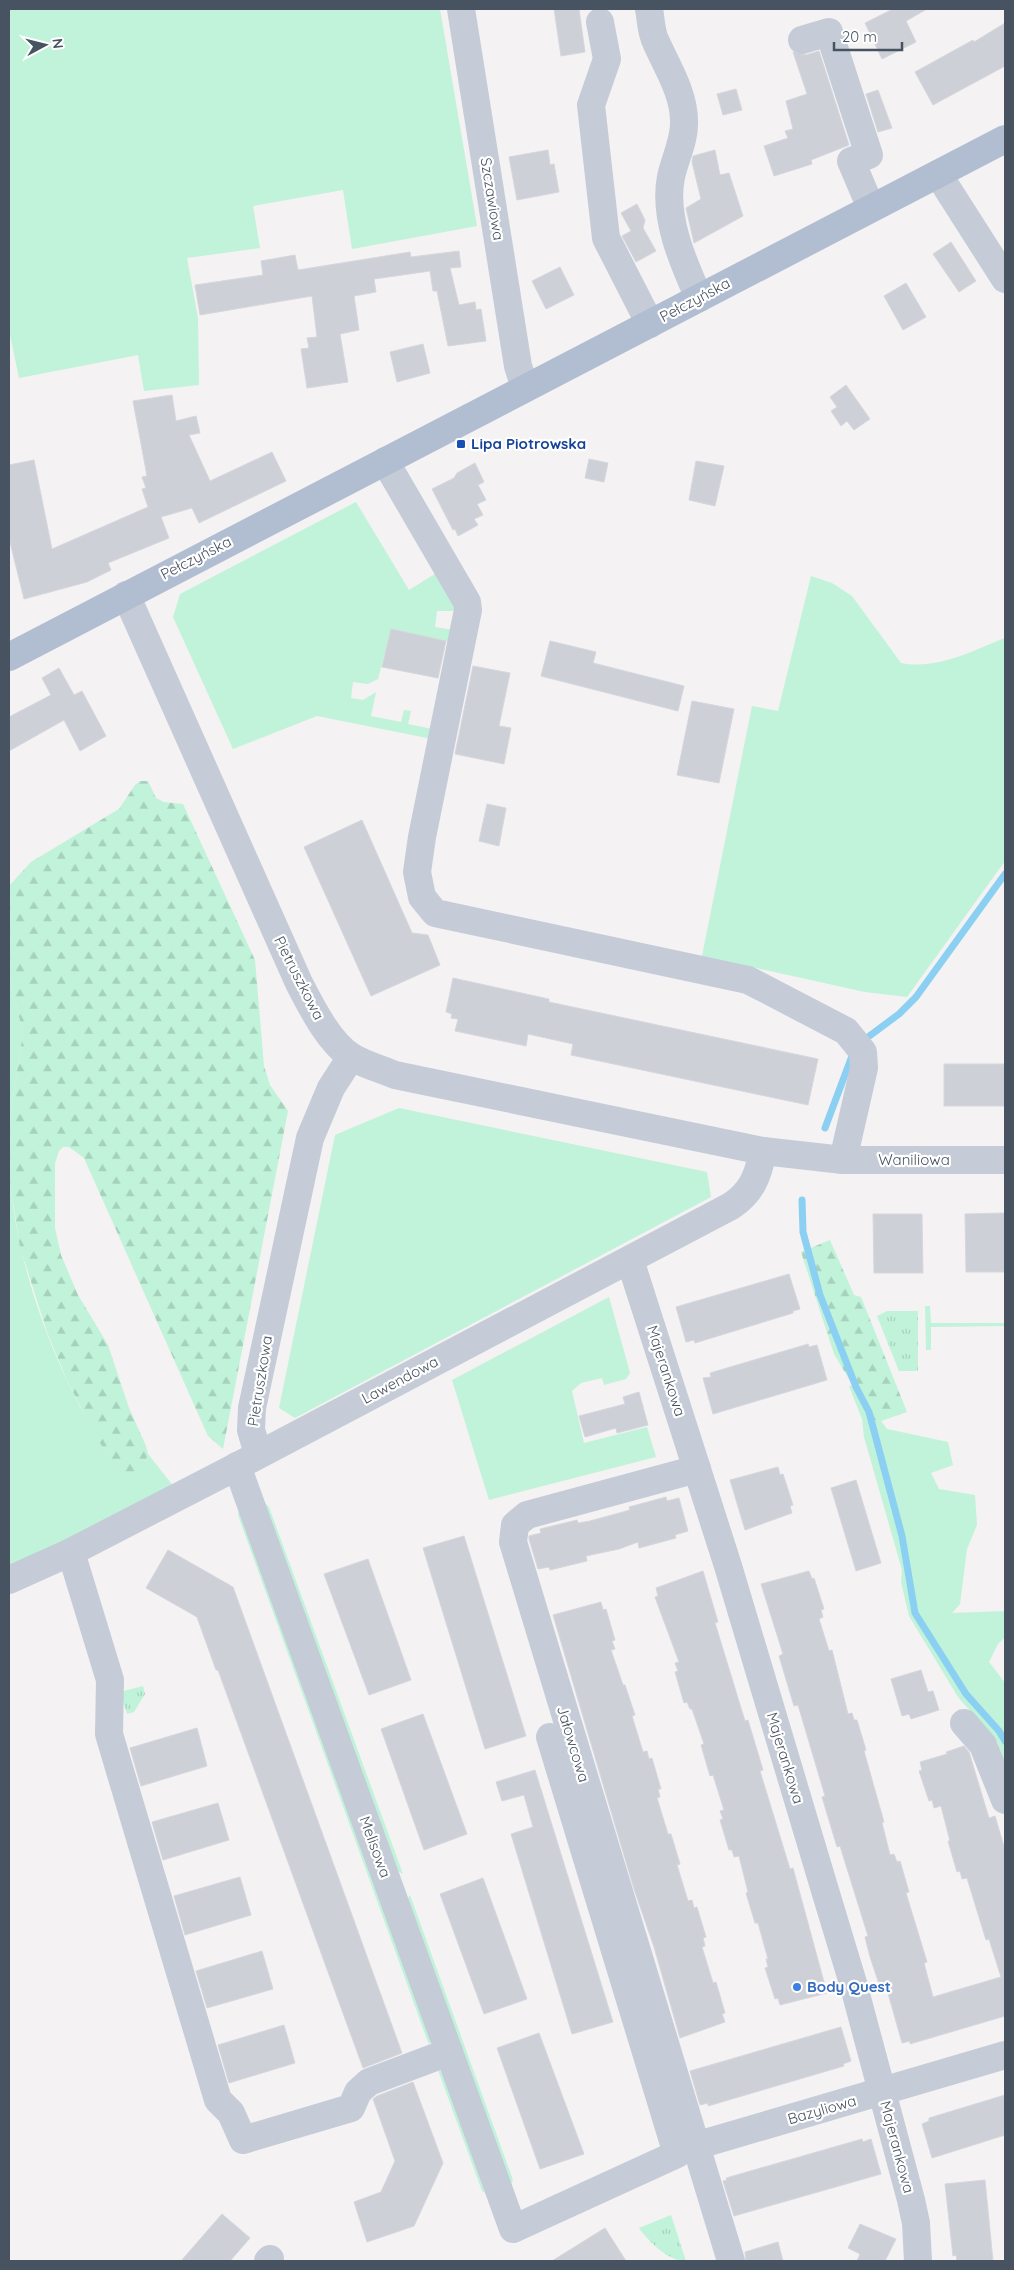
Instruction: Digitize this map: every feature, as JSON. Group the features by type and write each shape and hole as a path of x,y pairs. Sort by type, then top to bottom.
{"main road":[{"name":"Pełczyńska","path":"9,656 1005,139"}],"street":[{"name":"Szczawiowa","path":"461,9 518,366 525,388"},
{"path":"649,9 655,40 669,67 682,102 684,122 671,177 670,202 681,254 699,298"},
{"path":"600,22 606,59 592,105 606,238 650,324"},
{"path":"802,40 829,32 869,155 851,161 872,208"},
{"path":"938,174 1005,278"},
{"path":"385,461 467,602 468,618 441,742 417,872 422,896 435,913 748,980 846,1031 858,1045 864,1068 833,1159"},
{"name":"Pietruszkowa","path":"126,595 299,983 315,1014 330,1035 351,1057 331,1088 310,1138 252,1408 247,1460"},
{"name":"Waniliowa","path":"351,1057 395,1075 763,1151 833,1159 1005,1160"},
{"name":"Lawendowa","path":"9,1580 69,1553 630,1260 744,1197 754,1185 763,1151"},
{"name":"Majerankowa","path":"630,1260 697,1469 853,1984 913,2208 918,2261"},
{"name":"Melisowa","path":"247,1460 449,2052 513,2228 677,2154 550,1737"},
{"name":"Jałowcowa","path":"697,1469 527,1516 515,1525 513,1537 518,1563 731,2261"},
{"path":"69,1553 74,1562 110,1680 109,1734 218,2100 232,2113 243,2140 351,2108 358,2092 369,2082 449,2052"},
{"path":"964,1723 984,1744 1005,1800"},
{"name":"Bazyliowa","path":"695,2146 1005,2055"}],"green space":[{"path":"9,9 440,9 477,226 352,249 343,190 253,206 260,248 187,258 198,318 199,385 144,391 138,355 19,378 9,330"},
{"path":"356,502 409,590 438,572 461,611 437,611 435,627 454,630 451,642 391,630 378,679 368,684 353,682 351,698 363,700 376,692 371,716 401,722 404,710 411,711 408,724 432,729 432,739 317,716 233,749 173,617 180,594"},
{"path":"811,576 832,583 852,596 901,663 928,664 941,662 1005,638 1005,861 907,997 865,992 702,956 752,706 778,711"},
{"path":"140,781 148,781 156,798 164,802 183,804 255,960 264,1066 270,1085 288,1111 223,1449 208,1436 84,1158 69,1147 63,1147 59,1151 55,1163 55,1228 61,1255 78,1295 108,1345 129,1408 146,1446 148,1454 145,1462 140,1469 132,1473 124,1472 112,1461 94,1434 66,1378 47,1332 20,1247 9,1177 9,1122 23,1033 9,976 9,886 31,862 119,809 135,785"},
{"path":"9,976 23,1033 9,1122"},
{"path":"399,1108 707,1172 711,1197 295,1418 279,1408 335,1135"},
{"path":"9,1168 20,1245 30,1283 42,1320 73,1393 112,1461 145,1462 148,1454 174,1487 9,1567"},
{"path":"830,1240 854,1295 861,1297 907,1412 881,1421 868,1419 853,1386 834,1354 801,1252"},
{"path":"609,1297 630,1373 626,1379 604,1385 602,1378 581,1383 572,1391 584,1443 647,1427 656,1457 489,1500 452,1380"},
{"path":"925,1306 930,1306 931,1323 1005,1323 1005,1326 931,1327 931,1350 926,1350"},
{"path":"887,1311 918,1311 918,1371 899,1371 877,1316"},
{"path":"849,1386 853,1386 868,1419 881,1421 887,1429 948,1442 953,1465 931,1473 939,1489 975,1495 977,1525 967,1549 960,1604 952,1613 1005,1611 1005,1637 998,1644 989,1662 1005,1683 1005,1768 998,1743 958,1697 909,1616 901,1582 902,1570 864,1437 862,1419"},
{"path":"264,1502 269,1507 403,1874 396,1870"},
{"path":"239,1510 431,2038 429,2045 238,1515"},
{"path":"143,1686 145,1694 134,1712 127,1714 120,1692"},
{"path":"410,1895 513,2180 510,2186 408,1898"},
{"path":"438,2070 443,2071 485,2193 482,2191"},
{"path":"671,2215 686,2261 672,2258 666,2254 654,2245 639,2228"}],"building":[{"path":"554,9 579,9 585,52 561,56"},
{"path":"893,9 927,9 906,21 916,42 882,59 865,23"},
{"path":"1005,23 1005,66 933,105 915,72 973,40 974,42"},
{"path":"819,51 849,145 811,160 812,164 774,176 764,146 788,138 785,131 793,129 786,101 807,94 793,52 806,55"},
{"path":"736,89 742,110 723,115 717,94"},
{"path":"878,90 892,128 878,132 866,94"},
{"path":"548,150 550,165 554,164 559,192 517,200 509,157"},
{"path":"715,150 720,175 729,173 743,216 694,243 686,208 701,199 692,162 693,156"},
{"path":"637,204 645,220 643,228 656,251 636,262 622,236 631,231 621,213"},
{"path":"951,242 976,281 959,292 933,254"},
{"path":"459,251 461,267 450,268 459,305 475,302 476,310 481,309 486,341 448,346 437,291 433,291 430,271 374,279 376,292 354,296 359,330 340,334 348,382 307,388 301,349 309,348 307,338 317,337 312,296 200,315 195,285 263,275 261,261 295,255 298,270 410,252 411,257"},
{"path":"560,267 574,295 546,309 532,281"},
{"path":"906,283 926,317 903,330 884,296"},
{"path":"423,344 430,373 397,382 390,352"},
{"path":"846,385 870,419 854,430 847,421 841,426 831,411 837,407 830,397"},
{"path":"172,395 176,421 196,416 200,433 189,435 210,481 272,452 286,481 199,523 192,508 161,517 169,538 108,563 111,570 87,582 24,599 9,538 9,465 34,460 52,549 148,507 142,489 146,488 142,477 147,476 133,401"},
{"path":"589,459 608,463 604,482 585,478"},
{"path":"696,461 724,466 715,506 689,500"},
{"path":"475,463 484,482 478,485 486,500 477,504 483,515 474,519 478,525 458,536 432,489 454,478 457,473"},
{"path":"391,629 446,641 438,678 382,667"},
{"path":"550,641 596,652 593,663 684,686 678,711 541,676"},
{"path":"473,666 510,673 499,726 511,728 504,764 455,754"},
{"path":"59,668 74,695 82,691 106,736 80,751 64,720 9,751 9,717 51,695 42,678"},
{"path":"692,701 734,709 719,783 677,775"},
{"path":"487,804 506,808 499,846 479,841"},
{"path":"362,820 412,933 428,935 440,965 371,996 304,847"},
{"path":"453,978 549,999 549,1002 818,1059 808,1105 571,1055 573,1044 528,1034 526,1046 455,1031 458,1019 451,1018 452,1014 446,1012"},
{"path":"944,1064 1005,1064 1005,1106 944,1106"},
{"path":"1005,1213 1005,1272 966,1272 965,1214"},
{"path":"873,1214 922,1214 923,1273 874,1273"},
{"path":"789,1274 800,1309 793,1311 793,1313 695,1343 694,1340 686,1342 676,1307"},
{"path":"808,1344 809,1347 817,1345 827,1380 713,1414 703,1378 711,1377 710,1373"},
{"path":"639,1392 648,1425 617,1433 616,1428 585,1437 579,1416 625,1404 623,1397"},
{"path":"778,1467 780,1475 783,1474 793,1505 790,1506 792,1513 745,1530 730,1480"},
{"path":"856,1480 881,1563 856,1571 831,1488"},
{"path":"666,1497 667,1501 679,1498 688,1531 675,1535 676,1538 639,1548 638,1542 619,1549 586,1556 587,1561 550,1570 549,1567 538,1569 529,1536 541,1533 540,1529 577,1520 578,1523 590,1521 630,1510 629,1507"},
{"path":"464,1536 526,1736 485,1749 423,1548"},
{"path":"168,1550 233,1587 402,2053 363,2068 197,1617 146,1588"},
{"path":"368,1559 411,1680 369,1695 324,1574"},
{"path":"703,1571 718,1622 715,1623 745,1721 748,1720 763,1770 760,1771 790,1869 793,1868 827,1993 780,2005 778,1998 775,1999 765,1968 768,1967 766,1959 768,1959 758,1923 755,1923 746,1893 748,1892 739,1856 734,1857 732,1850 729,1850 720,1820 723,1819 720,1811 724,1810 713,1775 710,1776 701,1745 704,1744 692,1709 690,1709 687,1702 684,1703 675,1672 678,1671 675,1663 679,1662 655,1597 658,1596 656,1588"},
{"path":"809,1571 812,1579 814,1578 824,1609 821,1610 823,1617 819,1619 829,1651 832,1650 848,1714 852,1713 854,1720 857,1720 866,1750 864,1751 884,1822 882,1823 890,1855 894,1854 897,1862 900,1861 909,1892 906,1893 927,1962 924,1963 933,1997 1001,1977 989,1939 986,1940 967,1878 962,1879 960,1871 957,1872 941,1806 934,1808 932,1800 929,1801 919,1771 922,1770 920,1762 947,1754 946,1752 964,1746 969,1752 989,1818 995,1816 1005,1850 1005,2016 910,2044 910,2041 902,2043 886,1986 880,1987 870,1957 865,1937 868,1936 840,1846 837,1847 822,1797 825,1796 798,1705 794,1706 779,1656 783,1654 761,1584"},
{"path":"601,1602 603,1610 606,1609 615,1640 612,1641 615,1649 611,1650 635,1715 632,1716 643,1752 647,1751 649,1759 652,1758 661,1789 658,1789 660,1797 657,1798 668,1834 671,1834 680,1864 677,1865 688,1901 692,1900 694,1908 697,1907 706,1937 703,1938 705,1946 702,1947 713,1983 716,1982 725,2013 722,2014 725,2022 680,2038 553,1615"},
{"path":"921,1670 928,1692 933,1691 939,1710 911,1719 909,1714 902,1716 891,1679"},
{"path":"423,1714 467,1834 424,1850 381,1729"},
{"path":"197,1728 207,1766 141,1786 130,1748"},
{"path":"535,1770 613,2022 572,2034 511,1834 533,1827 524,1795 502,1801 496,1782"},
{"path":"218,1803 229,1840 163,1860 152,1822"},
{"path":"240,1877 251,1915 185,1935 174,1896"},
{"path":"483,1878 527,1999 484,2014 440,1894"},
{"path":"262,1951 273,1989 207,2008 196,1971"},
{"path":"284,2025 295,2063 229,2083 218,2045"},
{"path":"841,2027 851,2061 843,2064 844,2066 708,2106 708,2103 700,2105 690,2071"},
{"path":"539,2033 584,2154 540,2169 497,2048"},
{"path":"413,2082 443,2163 414,2226 367,2242 354,2202 381,2192 395,2161 373,2099"},
{"path":"1005,2095 1005,2135 932,2158 922,2124 929,2121 929,2118"},
{"path":"862,2139 863,2142 871,2139 881,2174 734,2216 723,2181 727,2180 726,2178"},
{"path":"985,2180 993,2261 957,2261 956,2255 953,2256 945,2184"},
{"path":"222,2214 250,2238 230,2261 181,2261"},
{"path":"860,2224 896,2239 885,2261 857,2261 860,2254 848,2248"},
{"path":"605,2228 626,2261 552,2261"},
{"path":"778,2242 783,2261 746,2261 745,2252"}],"waterway":[{"path":"864,1040 899,1014 916,997 1005,874"},
{"path":"825,1128 852,1056"},
{"path":"802,1200 803,1232 820,1295 856,1387 869,1412 902,1536 915,1613 966,1694 999,1731 1005,1741"}],"place":[{"name":"Lipa Piotrowska","path":"461,444"},
{"name":"Body Quest","path":"797,1987"}]}
